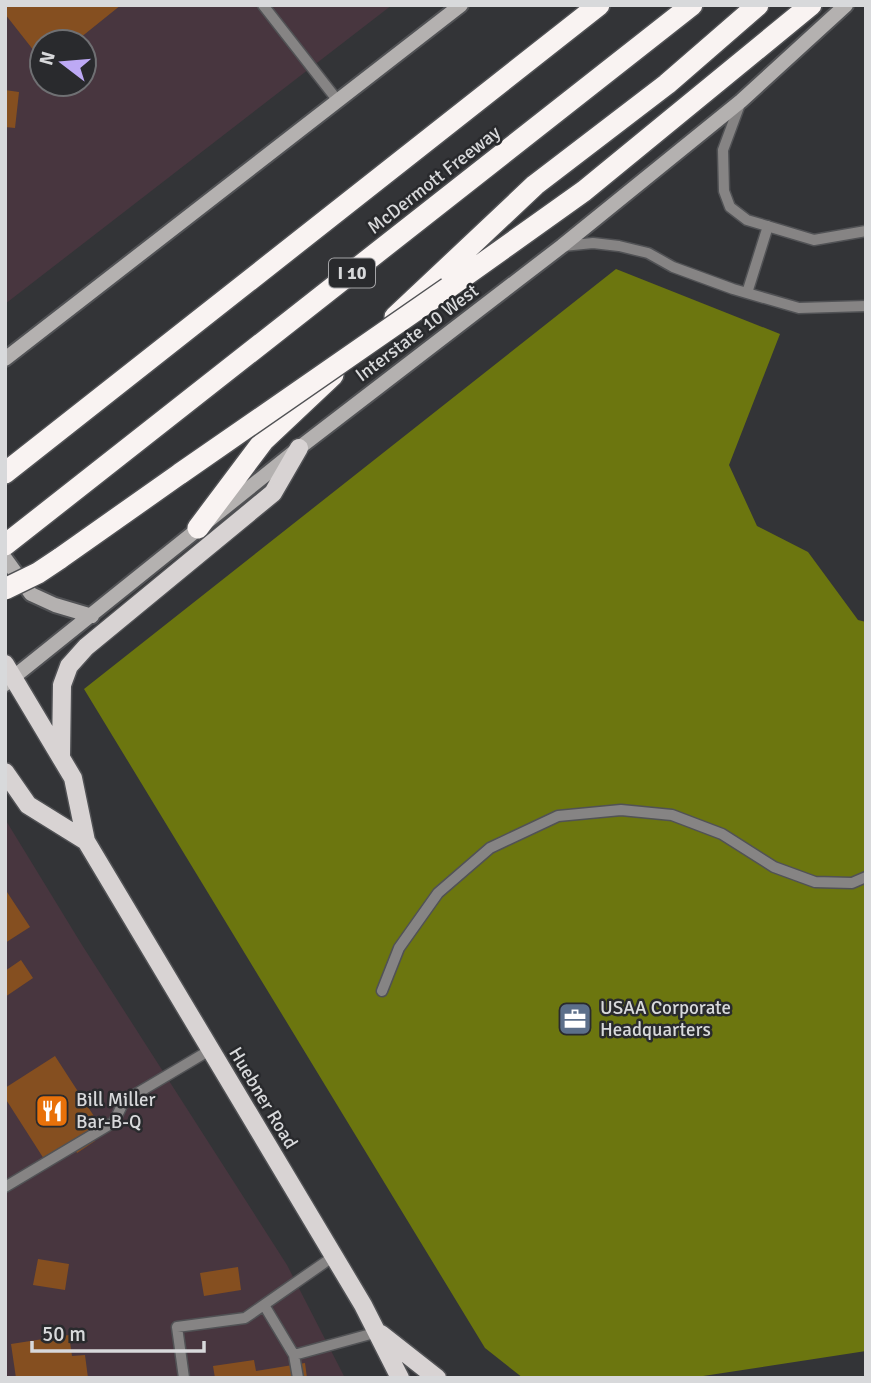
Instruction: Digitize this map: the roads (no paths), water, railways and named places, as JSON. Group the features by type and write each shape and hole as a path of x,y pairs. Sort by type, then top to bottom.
{"highway":[{"name":"McDermott Freeway","path":"5,472 599,5"},
{"name":"McDermott Freeway","path":"8,548 692,5"},
{"path":"198,528 264,440 535,185 667,84 758,5"},
{"path":"5,589 60,559 584,191 811,5"}],"main road":[{"path":"5,359 461,5"},
{"name":"Interstate 10 West","path":"8,676 92,616 299,448 562,246 741,101 846,5"},
{"path":"61,759 62,685 69,666 86,647 273,493 299,448"},
{"path":"8,548 31,594 55,605 92,616"},
{"name":"Huebner Road","path":"8,676 73,778 86,841 334,1256 378,1332 400,1378"},
{"name":"Huebner Road","path":"6,775 28,805 86,841"},
{"path":"378,1332 437,1378"}],"lane":[{"path":"262,5 338,101"},
{"path":"741,101 723,150 724,191 730,207 747,220 814,240 866,231"},
{"path":"747,293 768,226"},
{"path":"562,246 593,243 648,253 673,267 799,308 866,306"},
{"path":"382,991 399,948 438,893 490,848 558,816 621,810 672,815 722,834 774,867 815,882 852,883 866,877"},
{"path":"5,1187 114,1122 124,1101 210,1050"},
{"path":"184,1378 177,1327 246,1318 334,1256"},
{"path":"264,1305 294,1355 298,1378"},
{"path":"294,1355 378,1332"}],"place":[{"name":"USAA Corporate Headquarters","path":"575,1019"},
{"name":"Bill Miller Bar-B-Q","path":"52,1111"}]}
